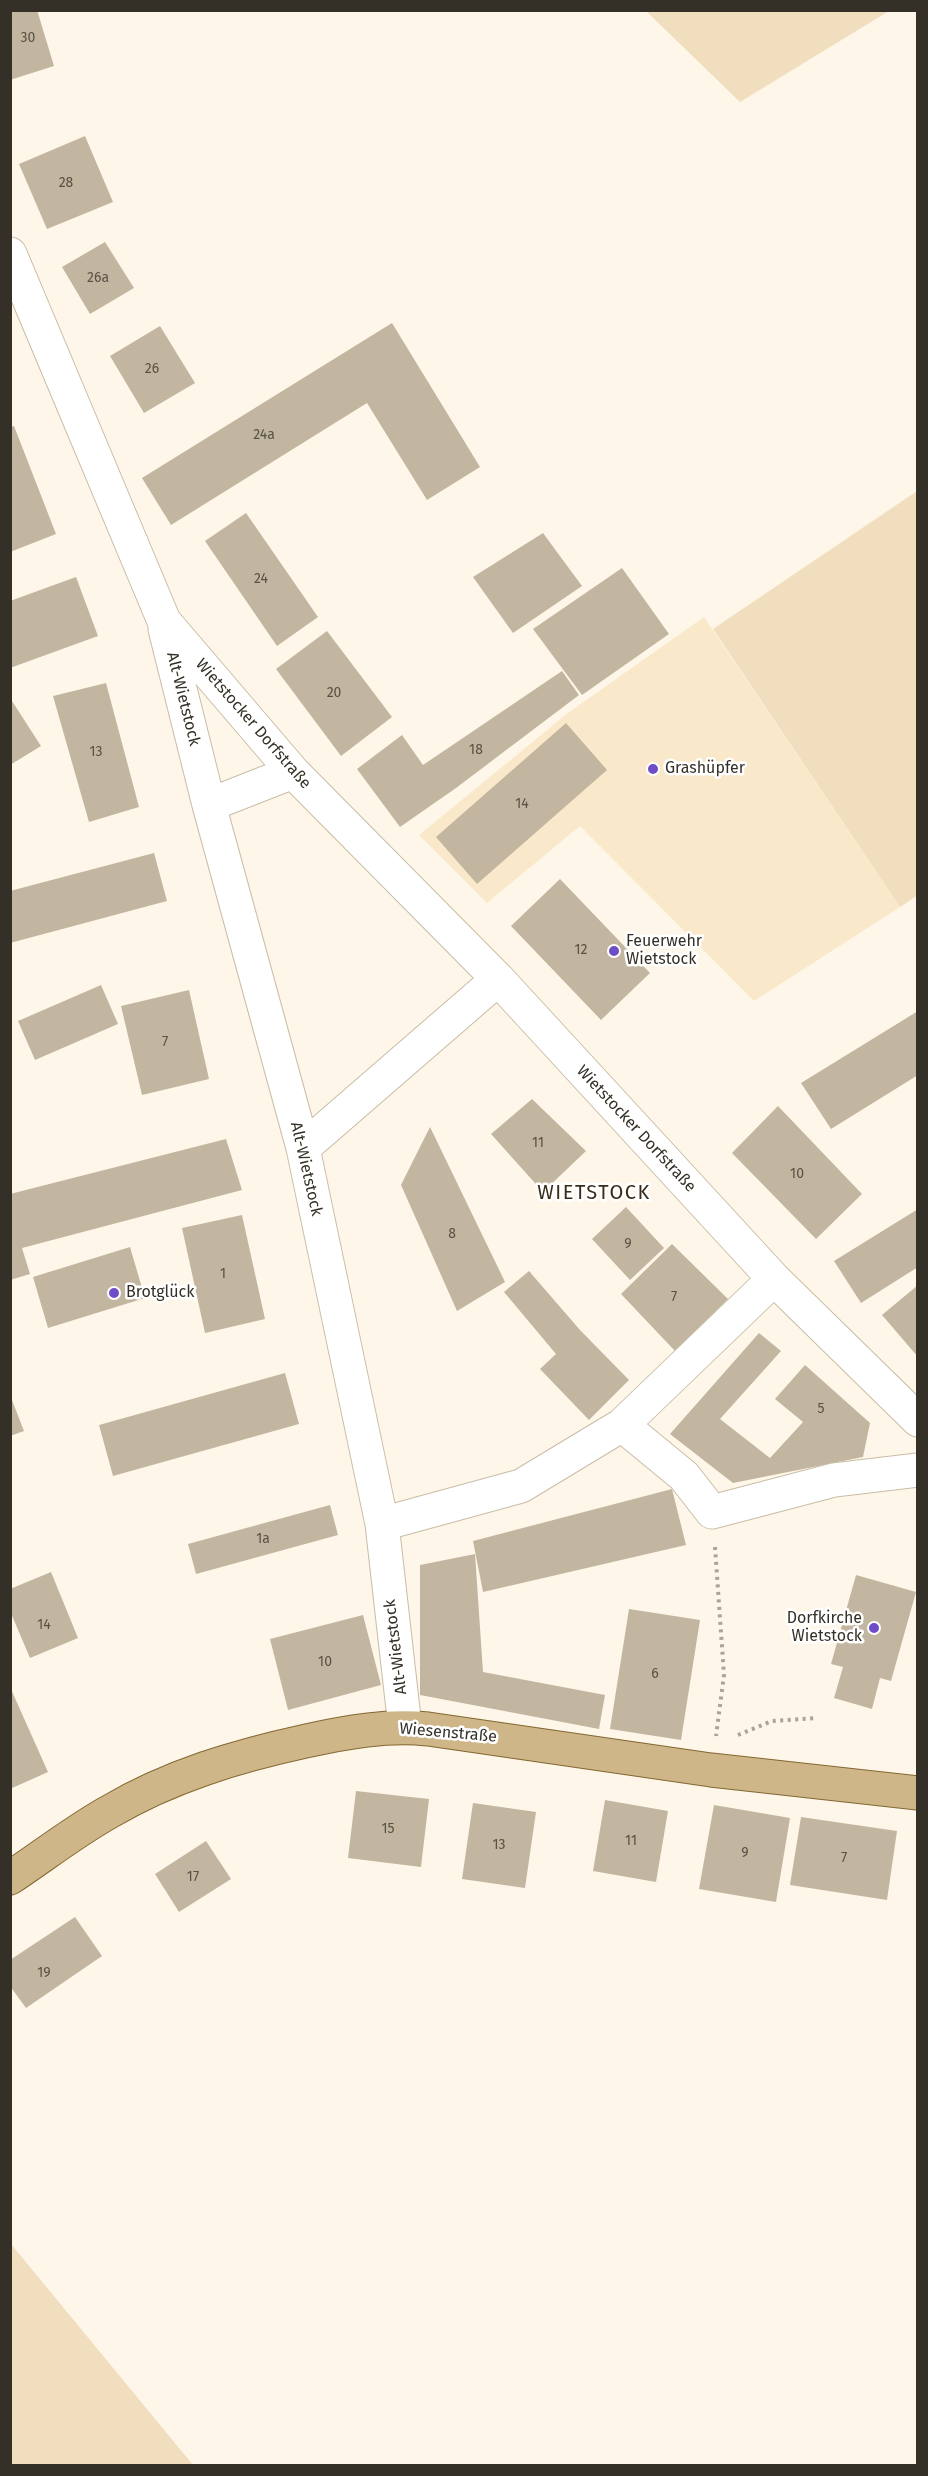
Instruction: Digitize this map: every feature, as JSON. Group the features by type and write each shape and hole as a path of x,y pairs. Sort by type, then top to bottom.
{"main road":[{"name":"Wiesenstraße","path":"10,1878 107,1812 186,1774 273,1748 347,1732 405,1727 517,1740 713,1757 918,1793"}],"street":[{"name":"Wietstocker Dorfstraße","path":"10,254 164,621 293,772 498,980 774,1279 918,1420"},
{"name":"Alt-Wietstock","path":"164,621 209,805 303,1148 382,1524 405,1727"},
{"path":"209,805 293,772"},
{"path":"303,1148 498,980"},
{"path":"382,1524 520,1486 622,1425 774,1279"},
{"path":"622,1425 684,1476 712,1512 834,1480 918,1470"}],"path":[{"path":"712,1512 724,1675 713,1757"},
{"path":"713,1757 771,1721 816,1718"}],"shaded area":[{"path":"646,11 889,11 740,102"},
{"path":"917,491 918,895 900,907 713,629"},
{"name":"Grashüpfer","path":"704,617 900,907 754,1001 580,826 487,903 419,835 568,713"},
{"path":"11,2244 193,2465 11,2465"}],"building":[{"path":"10,10 37,10 54,66 10,80"},
{"path":"85,136 113,202 47,229 19,164"},
{"path":"105,242 134,288 90,314 62,267"},
{"path":"392,323 480,467 427,500 367,403 171,525 142,478"},
{"path":"160,326 195,383 144,413 110,356"},
{"path":"14,426 56,534 10,552 10,427"},
{"path":"246,513 318,617 277,646 205,541"},
{"path":"543,533 582,586 513,633 473,577"},
{"path":"622,568 669,634 582,695 533,629"},
{"path":"76,577 98,636 10,668 10,601"},
{"path":"327,631 392,717 341,756 276,669"},
{"path":"562,671 579,695 456,788 400,827 357,769 402,735 423,765"},
{"path":"106,683 139,807 89,822 53,696"},
{"path":"12,701 41,746 10,765 10,702"},
{"path":"566,723 607,770 477,884 436,837"},
{"path":"154,853 167,901 10,943 10,891"},
{"path":"560,879 650,973 601,1020 511,926"},
{"path":"101,985 118,1024 35,1060 18,1021"},
{"path":"189,990 209,1079 142,1095 121,1006"},
{"path":"918,1011 918,1075 831,1129 801,1083"},
{"path":"532,1099 586,1151 543,1192 491,1134"},
{"path":"778,1106 862,1194 816,1239 732,1153"},
{"path":"430,1127 505,1282 457,1311 401,1185"},
{"path":"226,1139 242,1190 22,1248 30,1274 10,1280 10,1194"},
{"path":"626,1207 664,1248 630,1280 592,1239"},
{"path":"918,1209 918,1267 861,1303 834,1261"},
{"path":"242,1215 265,1319 205,1333 182,1228"},
{"path":"672,1244 728,1299 675,1351 621,1294"},
{"path":"130,1247 145,1298 48,1328 33,1277"},
{"path":"529,1271 580,1330 629,1380 589,1420 540,1369 556,1354 504,1292"},
{"path":"918,1285 918,1357 882,1315"},
{"path":"759,1333 781,1351 720,1419 770,1458 803,1422 775,1399 805,1365 870,1423 863,1457 733,1483 670,1434"},
{"path":"285,1373 299,1424 113,1476 99,1425"},
{"path":"10,1395 24,1431 10,1436"},
{"path":"672,1489 686,1545 483,1592 473,1541"},
{"path":"330,1505 338,1535 196,1574 188,1544"},
{"path":"475,1554 483,1672 605,1695 599,1729 420,1695 420,1565"},
{"path":"51,1572 78,1638 30,1658 10,1611 10,1589"},
{"name":"Dorfkirche Wietstock","path":"856,1575 916,1592 891,1681 880,1678 872,1709 834,1698 843,1667 831,1664"},
{"path":"629,1609 700,1620 681,1740 610,1729"},
{"path":"363,1615 381,1685 288,1710 270,1639"},
{"path":"10,1687 48,1772 10,1789"},
{"path":"356,1791 429,1799 421,1867 348,1858"},
{"path":"605,1800 668,1811 656,1882 593,1871"},
{"path":"473,1803 536,1812 525,1888 462,1879"},
{"path":"714,1805 790,1818 776,1902 699,1889"},
{"path":"801,1817 897,1831 887,1900 790,1885"},
{"path":"206,1841 231,1879 179,1912 155,1874"},
{"path":"75,1917 102,1956 26,2008 10,1986 10,1960"}],"place":[{"name":"Grashüpfer","path":"653,769"},
{"name":"Feuerwehr Wietstock","path":"614,951"},
{"name":"Brotglück","path":"114,1293"},
{"name":"Dorfkirche Wietstock","path":"874,1628"}],"district":[{"name":"WIETSTOCK","path":"594,1193"}]}
